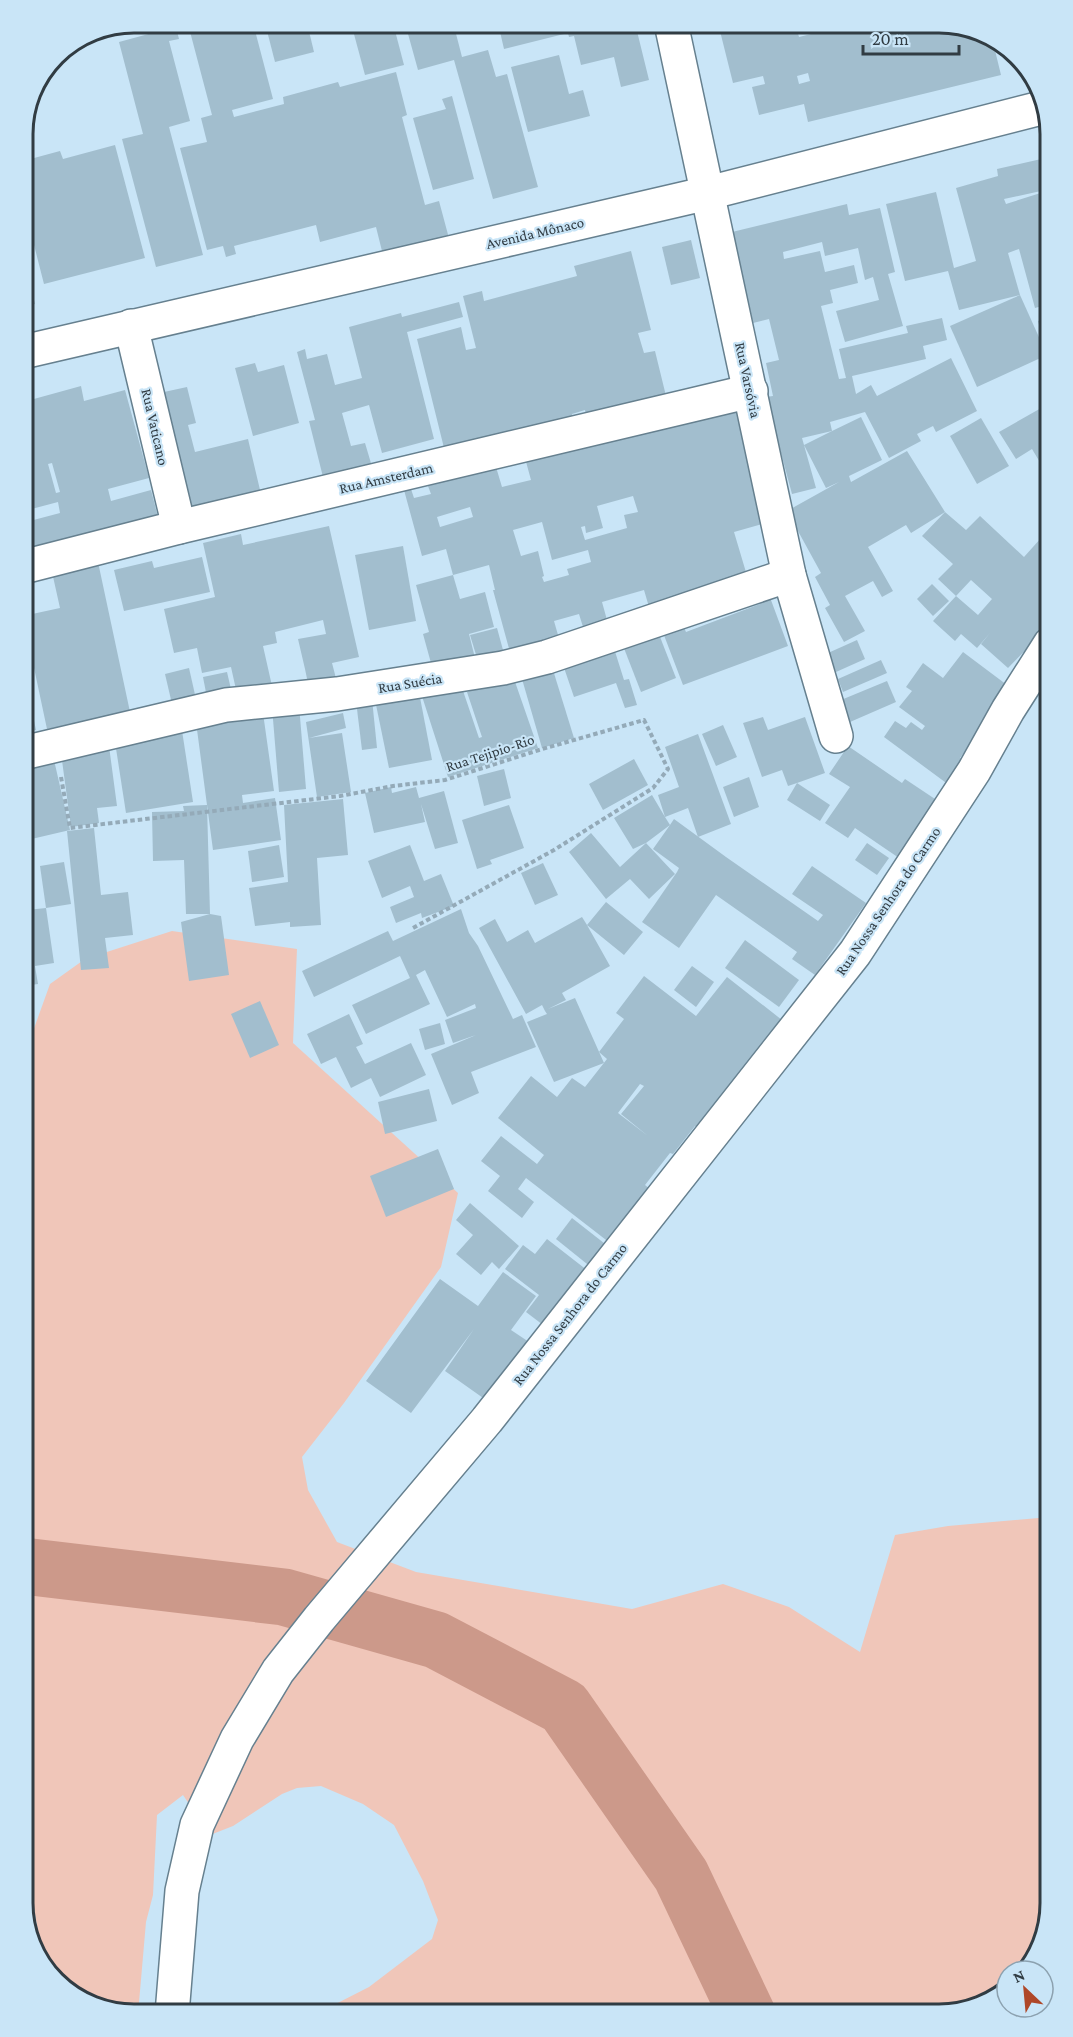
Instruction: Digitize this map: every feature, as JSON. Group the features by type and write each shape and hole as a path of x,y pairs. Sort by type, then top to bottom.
{"street":[{"name":"Rua Varsóvia","path":"673,33 789,575 836,736"},
{"name":"Avenida Mônaco","path":"33,350 708,193 1036,109"},
{"name":"Rua Vaticano","path":"131,326 179,527"},
{"name":"Rua Amsterdam","path":"33,564 179,527 751,391"},
{"name":"Rua Suécia","path":"33,750 226,705 337,694 503,668 547,657 789,575"},
{"name":"Rua Nossa Senhora do Carmo","path":"173,2004 182,1891 197,1825 237,1739 278,1671 487,1420 855,953 974,771 1008,710 1040,660"}],"path":[{"name":"Rua Tejipio-Rio","path":"56,744 70,828 328,797 445,780 644,720 668,769 653,788 554,850 413,928"}],"shaded area":[{"path":"172,931 297,949 293,1043 458,1193 441,1267 344,1403 302,1457 308,1490 337,1542 416,1572 632,1609 723,1584 789,1607 860,1652 895,1535 948,1526 1040,1518 1039,1916 1037,1929 1023,1959 995,1959 995,1987 959,2002 939,2004 336,2004 369,1987 432,1939 438,1920 423,1881 394,1825 363,1804 321,1786 297,1788 282,1794 233,1826 210,1835 183,1795 157,1815 153,1895 146,1922 139,2004 101,1999 89,1994 62,1975 46,1954 41,1942 33,1902 33,1031 50,984 85,959"}],"building":[{"path":"152,33 178,33 179,39 169,41 190,121 169,127 203,255 156,267 122,139 143,134 119,42"},
{"path":"190,33 256,33 273,99 232,110 234,117 284,104 283,97 338,82 340,87 396,72 407,115 402,117 425,205 439,201 450,242 384,259 376,227 320,242 316,225 234,246 236,254 226,257 223,246 207,250 180,148 207,142 201,118 212,115"},
{"path":"268,33 309,33 314,52 275,62"},
{"path":"354,33 396,33 404,65 365,75"},
{"path":"408,33 456,33 462,57 488,50 496,77 507,74 538,187 493,199 454,60 418,70"},
{"path":"500,33 568,33 504,49"},
{"path":"568,33 637,33 649,80 621,87 614,57 581,65 574,36 569,37"},
{"path":"720,33 798,33 799,37 815,33 946,33 972,38 995,50 1001,75 808,122 804,104 759,115 752,87 765,84 763,76 733,83","holes":["808,73 810,81 799,84 797,76"]},
{"path":"559,55 569,94 583,90 590,116 528,132 511,67"},
{"path":"452,96 474,179 433,190 413,118 446,109 442,99"},
{"path":"115,145 145,258 44,284 33,241 33,158 60,151 63,159"},
{"path":"1040,159 1040,191 1004,199 1006,204 1040,193 1040,307 1035,308 1019,249 1008,253 1020,295 959,310 948,271 905,281 886,204 936,192 954,268 976,261 956,188 998,176 997,169"},
{"path":"847,204 849,215 880,208 895,272 888,274 903,326 845,342 836,311 879,300 873,277 865,280 858,248 825,256 822,242 783,252 784,259 820,251 825,272 854,265 858,283 830,290 833,303 821,306 839,379 846,378 839,349 908,333 906,326 942,318 947,340 923,346 926,359 852,376 856,394 871,385 877,396 951,358 977,411 936,432 933,426 917,434 921,441 889,458 865,412 830,422 832,431 802,438 816,488 792,494 766,397 773,396 766,363 779,360 769,319 753,323 732,232"},
{"path":"691,240 700,278 671,285 662,247"},
{"path":"631,251 651,330 638,333 644,353 655,351 667,400 587,421 585,410 572,414 574,424 446,456 417,339 461,327 466,350 476,348 463,296 482,291 484,301 577,276 574,266"},
{"path":"1020,295 1040,339 1040,358 977,387 950,326"},
{"path":"459,302 463,317 407,332 434,439 382,453 369,405 342,413 351,446 365,443 373,470 323,477 309,421 315,420 297,352 305,349 307,359 327,354 335,385 362,378 349,327 401,313 402,317"},
{"path":"255,363 258,372 284,365 299,423 253,436 235,368"},
{"path":"81,386 84,401 125,390 149,478 108,489 111,501 151,490 158,517 34,550 33,520 60,513 58,502 33,509 33,399","holes":["52,463 60,492 56,493 48,464"]},
{"path":"187,387 196,423 188,425 195,452 248,439 260,490 192,506 164,392"},
{"path":"736,405 766,523 734,532 748,579 649,607 644,590 602,602 607,620 583,627 579,614 554,621 560,642 511,656 493,590 495,590 489,565 453,575 446,549 422,556 404,490 411,489 414,498 431,494 428,486 496,467 502,487 531,480 525,458","holes":["633,496 638,512 624,515 627,528 585,540 581,527 585,526 586,533 603,528 597,506","470,507 473,517 440,527 437,517","542,522 552,560 588,550 591,562 567,569 569,575 544,582 538,551 521,556 513,530"]},
{"path":"1040,409 1040,462 1032,449 1016,459 999,432"},
{"path":"861,417 882,460 849,476 851,482 907,451 945,512 911,533 906,525 868,547 893,591 882,597 873,581 845,596 865,631 844,642 825,608 830,605 815,577 821,573 787,511 839,482 826,488 804,445"},
{"path":"981,418 1009,466 977,484 950,436"},
{"path":"945,512 966,530 980,516 1024,557 1040,539 1040,635 1008,668 981,644 990,633 977,648 961,634 955,641 933,621 956,596 938,579 953,564 922,536","holes":["971,580 992,599 978,615 956,596"]},
{"path":"329,526 359,657 332,663 338,686 310,693 298,639 326,634 323,620 275,632 277,643 263,646 272,686 237,694 231,667 202,673 197,648 174,653 164,609 215,597 203,543 241,534 243,545"},
{"path":"403,546 416,621 369,630 355,555"},
{"path":"202,557 210,592 124,611 114,570 152,561 154,568"},
{"path":"98,562 130,712 47,729 33,663 33,614 60,608 52,572"},
{"path":"453,575 460,599 485,592 494,627 469,634 476,662 434,674 423,634 429,632 416,585"},
{"path":"932,584 949,601 933,616 917,599"},
{"path":"768,592 788,646 683,685 662,630 682,623 686,632 760,604 757,596"},
{"path":"655,624 676,678 641,692 620,638"},
{"path":"497,628 503,650 477,658 470,635"},
{"path":"857,640 865,659 836,672 828,653"},
{"path":"612,642 624,680 629,679 637,705 625,708 616,683 574,697 561,659"},
{"path":"963,652 1011,688 960,758 966,762 949,785 884,737 895,721 906,728 911,722 922,730 925,726 899,707 912,691 906,687 923,663 943,678"},
{"path":"881,660 887,673 843,692 838,679"},
{"path":"189,668 196,699 172,704 165,674"},
{"path":"553,670 574,738 542,748 522,679"},
{"path":"227,672 233,698 208,703 203,677"},
{"path":"458,676 479,738 482,737 467,692 513,676 538,748 448,777 420,690"},
{"path":"887,681 896,702 850,722 841,700"},
{"path":"418,687 432,760 389,768 374,695"},
{"path":"372,699 377,748 362,750 356,701"},
{"path":"299,705 306,789 279,792 272,707"},
{"path":"263,713 274,791 242,795 243,803 275,798 281,840 213,850 196,722"},
{"path":"343,713 346,728 309,738 342,733 351,792 317,797 306,722"},
{"path":"763,717 768,730 805,717 825,773 788,786 782,770 762,777 743,723"},
{"path":"181,724 193,802 126,813 115,742"},
{"path":"723,725 737,757 716,766 702,734"},
{"path":"698,734 731,824 698,837 818,921 823,915 792,894 812,866 866,903 815,975 792,959 797,952 716,895 679,948 642,922 679,868 653,849 674,819 698,836 688,808 665,817 658,795 679,787 665,747"},
{"path":"109,746 117,806 97,808 99,823 71,827 61,753"},
{"path":"848,746 902,783 905,779 941,803 899,858 855,828 848,838 825,823 850,787 829,774"},
{"path":"634,759 648,785 603,810 589,784"},
{"path":"54,760 70,830 33,839 33,765"},
{"path":"504,769 511,798 484,806 477,776"},
{"path":"749,777 759,807 734,817 723,787"},
{"path":"797,783 830,805 820,821 787,800"},
{"path":"391,787 392,793 416,787 419,798 444,791 458,843 435,849 421,804 425,822 374,833 365,793"},
{"path":"652,795 670,825 646,843 633,849 614,818"},
{"path":"343,799 348,855 317,858 321,925 290,927 290,922 255,926 249,888 288,882 284,805"},
{"path":"207,805 210,914 186,914 184,860 153,861 152,812 184,811 183,806"},
{"path":"509,805 524,848 490,860 492,864 477,869 462,820"},
{"path":"94,828 101,895 128,892 133,935 105,938 109,968 81,970 67,831"},
{"path":"591,833 620,867 646,843 675,874 649,899 630,879 606,899 569,852"},
{"path":"867,843 889,858 877,875 855,860"},
{"path":"279,845 284,877 252,882 248,851"},
{"path":"410,845 424,881 441,874 454,906 422,918 421,913 396,923 390,907 414,897 410,886 382,898 368,861"},
{"path":"64,862 71,904 46,908 40,866"},
{"path":"543,863 558,895 535,905 521,873"},
{"path":"606,902 643,932 624,955 587,925"},
{"path":"46,908 54,963 35,966 38,984 33,985 33,909"},
{"path":"461,909 469,933 478,946 513,1019 522,1015 536,1047 471,1072 479,1093 452,1105 431,1054 476,1035 453,1043 445,1020 476,1008 475,1004 447,1017 425,970 416,975 430,1004 366,1034 352,1005 410,978 400,956 314,997 302,971 388,931 393,941"},
{"path":"210,914 221,916 229,975 189,981 181,922"},
{"path":"582,917 610,966 562,993 566,1000 548,1009 575,998 604,1063 554,1082 527,1022 547,1014 542,1005 526,1014 479,928 495,919 507,942 528,930 535,943"},
{"path":"745,940 799,980 779,1007 725,968"},
{"path":"692,966 714,982 696,1007 674,990"},
{"path":"644,976 696,1016 727,977 782,1020 698,1128 695,1126 645,1185 651,1190 610,1243 526,1178 518,1189 534,1202 522,1218 488,1191 500,1176 481,1161 501,1136 537,1164 544,1155 498,1118 531,1076 557,1097 572,1078 585,1087 607,1059 599,1052 624,1019 616,1013","holes":["640,1084 644,1086 621,1114 648,1136 618,1113"]},
{"path":"260,1001 279,1045 250,1058 231,1014"},
{"path":"349,1014 363,1044 356,1047 365,1064 411,1043 426,1075 380,1097 371,1078 351,1088 336,1057 321,1064 307,1034"},
{"path":"440,1023 445,1044 425,1050 419,1029"},
{"path":"429,1089 437,1121 385,1134 378,1102"},
{"path":"438,1149 454,1189 386,1217 370,1176"},
{"path":"470,1203 519,1246 499,1269 492,1262 481,1275 456,1254 473,1235 456,1220"},
{"path":"572,1218 609,1247 592,1268 556,1239"},
{"path":"547,1239 592,1274 580,1289 573,1284 555,1307 547,1328 526,1312 539,1295 505,1269 523,1245 535,1254"},
{"path":"503,1272 536,1296 511,1330 535,1346 493,1405 445,1371 474,1329 411,1413 366,1381 440,1279 478,1306"}],"waterway":[{"path":"33,1567 284,1597 436,1640 564,1707 681,1875 742,2004"}]}
